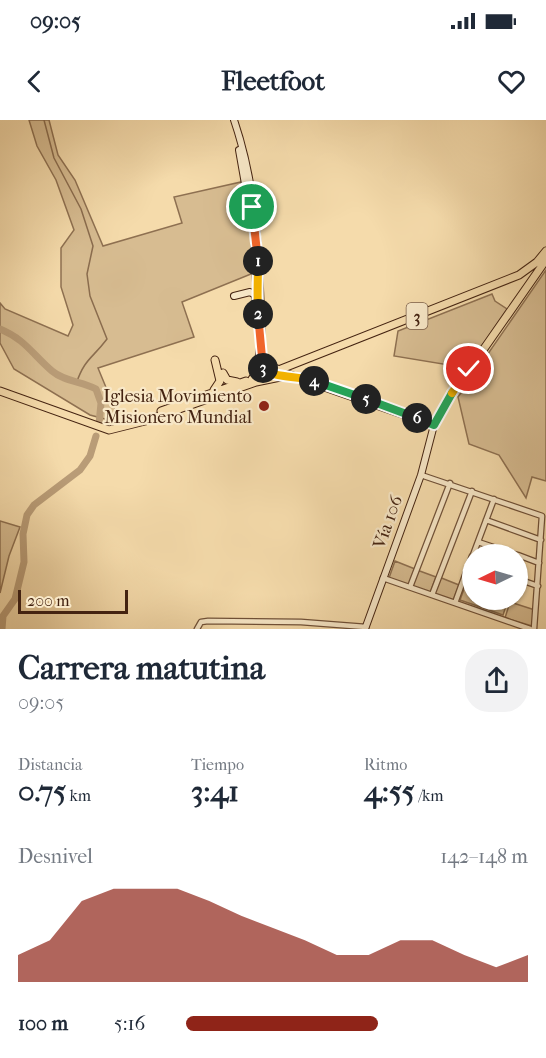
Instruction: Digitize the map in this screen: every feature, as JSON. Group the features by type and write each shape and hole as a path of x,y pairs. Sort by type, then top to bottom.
{"main road":[{"path":"234,120 242,146 257,222 258,327"},
{"path":"234,120 254,235 261,294 264,363 274,369 294,366"},
{"path":"242,146 249,203"},
{"name":"3","path":"128,426 227,386 294,366 506,280 528,270 546,251"},
{"path":"470,367 546,260"},
{"path":"434,425 528,282 524,276 506,280"},
{"path":"234,296 250,292 255,295 261,364 268,374 278,376"},
{"path":"223,373 230,381 249,380 258,371 260,349"},
{"path":"295,376 298,367 316,357"},
{"path":"212,392 220,381 215,360"},
{"name":"3","path":"0,391 95,427 109,430 128,426 278,376 295,376 434,425"},
{"path":"153,418 224,390 227,386"},
{"name":"Vía 106","path":"366,628 422,475 434,425"}],"street":[{"path":"235,208 249,203"},
{"path":"383,578 532,629 538,586 542,516 422,475"},
{"path":"410,587 450,483"},
{"path":"432,595 472,491"},
{"path":"484,544 478,542 494,499"},
{"path":"486,520 541,540"},
{"path":"528,558 539,562"},
{"path":"528,582 538,586"},
{"path":"455,603 462,586"},
{"path":"197,629 201,622 208,621 301,622 366,628"}],"shaded area":[{"path":"29,120 49,120 58,155 75,180 103,246 182,223 174,197 241,182 251,239 251,274 182,302 194,337 98,368 117,414 116,422 90,415 14,369 0,343 0,303 5,309 68,336 73,325 61,287 61,248 74,230 56,180 37,146"},
{"path":"546,270 546,481 532,477 526,498 499,455 469,444 458,397"},
{"path":"492,294 495,301 507,309 467,368 394,356 398,331"},
{"path":"0,521 20,527 9,556 0,593"},
{"path":"395,561 415,569 409,585 389,578"},
{"path":"417,570 436,577 430,593 411,586"},
{"path":"439,577 459,585 453,601 433,594"},
{"path":"528,608 535,610 532,626 505,618 508,610 528,610"},
{"path":"489,610 505,610 503,615"}],"waterway":[{"path":"44,120 54,158 81,209 93,246 87,274 90,296 107,339 86,364 76,384"},
{"path":"0,329 23,343 57,375 96,389 101,403 99,424"},
{"path":"2,629 3,616 15,599 24,562 23,534 27,515 34,505 80,470 90,456 96,436"}],"place":[{"name":"Iglesia Movimiento Misionero Mundial","path":"264,406"}],"route":[{"path":"252,207 260,277 259,285 256,287 260,361 268,374 291,375 310,380 434,425 469,369"}]}
